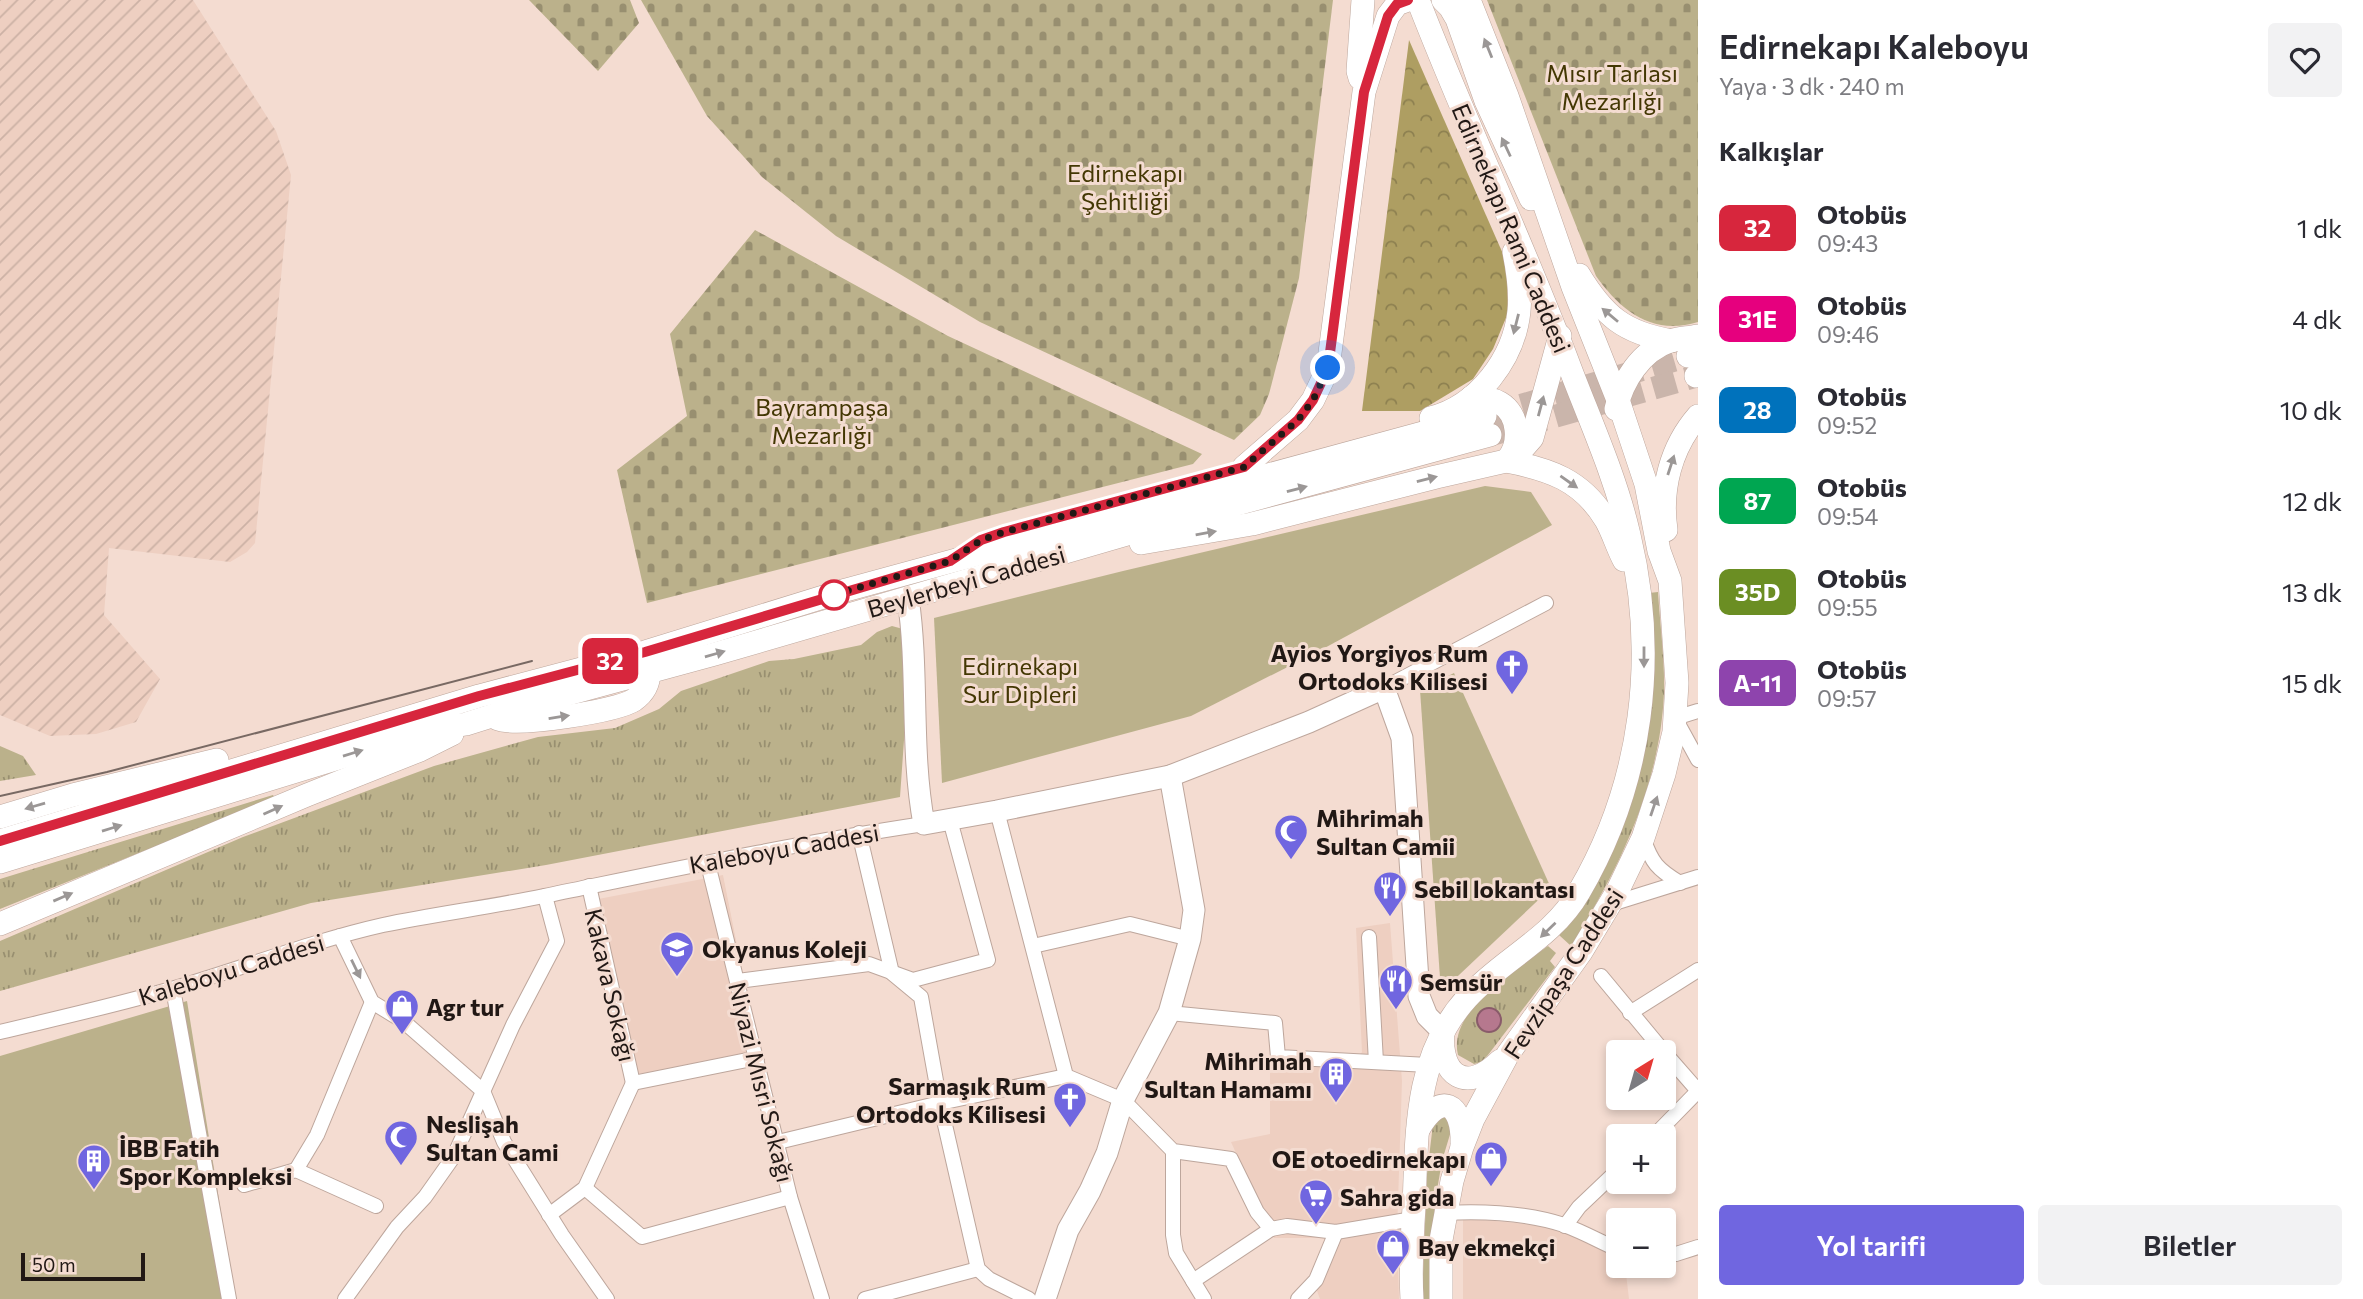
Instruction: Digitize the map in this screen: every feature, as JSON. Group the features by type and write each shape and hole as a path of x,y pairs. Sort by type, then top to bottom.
{"main road":[{"path":"1244,467 1298,420 1313,400 1328,368 1364,92 1388,16 1397,4 1408,0"},
{"name":"Edirnekapı Rami Caddesi","path":"1418,0 1505,209 1518,234 1604,457"},
{"path":"1443,0 1457,19 1486,101 1506,147 1560,251 1571,261 1597,303 1612,318 1690,360"},
{"name":"Edirnekapı Rami Caddesi","path":"1468,0 1507,96 1573,287 1618,400"},
{"path":"1364,92 1358,71 1366,5"},
{"path":"1482,416 1501,363 1510,348 1519,313 1519,275 1505,209"},
{"path":"1042,560 1072,559 1252,524 1506,461 1518,454 1532,438 1573,287"},
{"path":"1690,360 1698,336"},
{"path":"1604,457 1618,400 1626,380 1643,359 1652,351 1690,360"},
{"path":"1482,416 1493,400 1505,407 1514,421 1516,443 1513,453 1506,461"},
{"name":"Fevzipaşa Caddesi","path":"1441,1299 1441,1240 1445,1213 1462,1147 1473,1119 1508,1054 1560,982 1611,904 1643,838 1664,774 1675,718 1676,657 1670,582 1659,551 1646,484 1618,400"},
{"path":"950,561 981,540 1004,532 1437,417 1459,406 1482,416"},
{"name":"Beylerbeyi Caddesi","path":"0,841 479,696 908,598 1042,560 1482,416"},
{"name":"Beylerbeyi Caddesi","path":"640,661 950,561 1482,416"},
{"path":"1670,582 1665,524 1667,476 1676,449 1698,416"},
{"name":"Fevzipaşa Caddesi","path":"1412,1299 1417,1132 1428,1065 1443,1032 1466,999 1548,932 1580,891 1612,825 1634,751 1641,711 1644,641 1639,590 1628,531 1604,457"},
{"path":"1506,461 1558,475 1569,480 1585,495 1605,518 1639,590"},
{"path":"0,862 433,729 492,717 505,722 526,722 626,704 645,689 649,682 640,661"},
{"path":"0,924 421,750 466,724"},
{"path":"0,817 73,795 244,753 300,740 340,738"},
{"path":"1443,1032 1443,1057 1457,1075 1467,1079 1479,1078 1508,1054"},
{"path":"1417,1132 1434,1108 1440,1105 1450,1107 1457,1113 1462,1125 1462,1147"}],"street":[{"path":"908,598 914,637 916,774 924,824"},
{"name":"Kaleboyu Caddesi","path":"0,1032 173,989 340,936 384,925 545,896 678,867 708,864 859,834 950,820 1170,776 1309,722 1384,688 1546,603"},
{"path":"1384,688 1402,738 1419,996 1427,1016 1443,1032"},
{"path":"1698,711 1675,718 1698,760"},
{"path":"1045,1299 1068,1230 1107,1153 1124,1100 1169,1013 1190,939 1194,910 1170,776"},
{"path":"997,811 1066,1076"},
{"path":"738,982 869,964 912,980 988,960 950,820"},
{"path":"859,834 892,973 921,997 940,1103 978,1269 989,1279 1029,1299"},
{"path":"1643,838 1651,860 1661,872 1680,883"},
{"name":"Niyazi Mısri Sokağı","path":"708,864 790,1197 822,1299"},
{"path":"1611,904 1698,877"},
{"name":"Kakava Sokağı","path":"589,886 633,1083"},
{"path":"351,1296 397,1227 425,1197 454,1156 513,1026 557,941 545,896"},
{"path":"1033,946 1130,924 1190,939"},
{"path":"340,936 372,1002 403,1021 483,1091 504,1142 607,1299"},
{"path":"1369,937 1376,1062"},
{"path":"1630,1013 1698,970"},
{"path":"1601,976 1654,1040"},
{"path":"173,989 229,1299"},
{"path":"296,1170 317,1135 372,1002"},
{"path":"1169,1013 1275,1023 1278,1057 1428,1065"},
{"path":"550,1215 585,1188 633,1083 757,1058"},
{"path":"1666,1124 1698,1091 1676,1066"},
{"path":"778,1142 1066,1076 1124,1100 1172,1151 1231,1159 1257,1212 1271,1229"},
{"path":"1172,1151 1173,1235 1176,1253 1204,1299"},
{"path":"244,1185 296,1170 376,1206"},
{"path":"1564,1226 1606,1181"},
{"path":"585,1188 642,1237 790,1197"},
{"path":"1445,1213 1541,1219 1606,1244"},
{"path":"1193,1281 1271,1229 1287,1226 1336,1232 1413,1219"},
{"path":"1298,1299 1316,1280 1336,1232"},
{"path":"1676,1254 1698,1247"},
{"path":"865,1299 978,1269"}],"shaded area":[{"path":"0,0 193,0 276,131 291,175 255,543 247,552 230,562 109,548 104,615 160,679 136,722 96,734 50,736 0,715"},
{"name":"Okyanus Koleji","path":"723,875 759,1055 637,1074 588,901"},
{"path":"1390,923 1402,1081 1397,1232 1399,1299 1320,1299 1311,1275 1327,1238 1274,1238 1231,1142 1270,1134 1270,1062 1353,1067 1362,1052 1356,928"},
{"path":"1489,1008 1500,1015 1501,1020 1494,1031 1489,1032 1478,1025 1477,1020 1484,1009"},
{"path":"1463,1218 1556,1227 1606,1252 1606,1278 1627,1278 1629,1299 1463,1299"}],"green space":[{"path":"529,0 630,0 639,23 598,71"},
{"name":"Edirnekapı Şehitliği","path":"641,0 1333,0 1299,278 1269,394 1260,415 1234,440 980,322 836,236 762,177 707,116"},
{"name":"Mısır Tarlası Mezarlığı","path":"1487,0 1698,0 1698,322 1666,326 1652,323 1627,310 1596,276"},
{"path":"1409,40 1507,263 1508,313 1493,349 1473,379 1420,411 1362,411"},
{"name":"Bayrampaşa Mezarlığı","path":"755,230 948,336 1202,454 1193,464 647,603 617,470 687,416 670,334"},
{"name":"Edirnekapı Sur Dipleri","path":"1485,486 1531,492 1552,525 1319,651 1191,716 942,783 934,618"},
{"path":"1658,592 1664,693 1655,761 1634,826 1620,857 1571,946 1559,935 1604,865 1649,593"},
{"path":"892,626 903,629 911,641 900,797 546,865 311,903 0,991 0,941 243,837 434,766 538,737 615,728 659,709 681,691 769,661 794,659 861,645 877,632"},
{"path":"1454,673 1551,888 1441,992 1420,690"},
{"path":"0,746 23,756 36,775 0,781"},
{"path":"273,795 275,798 0,909 0,879"},
{"path":"1548,946 1556,953 1550,961 1555,967 1488,1055 1481,1062 1474,1064 1458,1055 1457,1039 1473,1007 1487,992"},
{"path":"187,1001 235,1299 0,1299 0,1056"},
{"path":"1447,1116 1451,1131 1442,1161 1435,1202 1432,1299 1422,1299 1427,1174 1433,1124 1434,1120"}],"tunnel":[{"path":"1489,415 1688,356"},
{"path":"1490,435 1696,376"}],"tram line":[{"path":"0,796 107,772 532,661"}],"bus line":[{"name":"32","path":"0,841 479,696 645,652 950,561 981,540 1004,532 1244,467 1298,420 1313,400 1328,368 1364,92 1388,16 1397,4 1408,0"}],"place":[{"name":"Ayios Yorgiyos Rum Ortodoks Kilisesi","path":"1512,696"},
{"name":"Mihrimah Sultan Camii","path":"1291,861"},
{"name":"Sebil lokantası","path":"1390,918"},
{"name":"Okyanus Koleji","path":"677,978"},
{"name":"Semsür","path":"1396,1011"},
{"name":"Agr tur","path":"402,1036"},
{"name":"Mihrimah Sultan Hamamı","path":"1336,1104"},
{"name":"Sarmaşık Rum Ortodoks Kilisesi","path":"1070,1129"},
{"name":"Neslişah Sultan Cami","path":"401,1167"},
{"name":"OE otoedirnekapı","path":"1491,1188"},
{"name":"İBB Fatih Spor Kompleksi","path":"94,1191"},
{"name":"Sahra gida","path":"1316,1226"},
{"name":"Bay ekmekçi","path":"1393,1276"}],"route":[{"path":"834,595 823,598 950,561 981,540 1004,532 1244,467 1298,420 1313,400 1328,368"}]}
